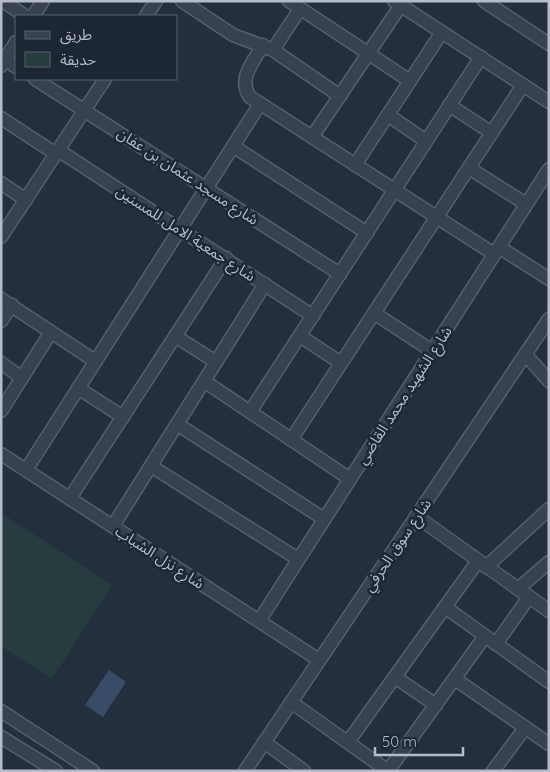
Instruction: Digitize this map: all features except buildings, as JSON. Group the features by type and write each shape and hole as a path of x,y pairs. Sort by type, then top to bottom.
{"street":[{"path":"3,1 24,15"},
{"path":"34,15 43,1"},
{"path":"147,15 156,1"},
{"path":"182,1 233,35 268,47 340,96"},
{"path":"289,1 410,81"},
{"path":"484,1 549,44"},
{"path":"312,137 368,54 398,3 549,102"},
{"path":"300,9 246,75 244,83 250,97 436,217 549,279"},
{"path":"355,165 442,32"},
{"path":"6,62 15,44"},
{"path":"250,412 480,57"},
{"name":"شارع مسجد عثمان بن عفان","path":"37,80 340,274"},
{"path":"1,237 104,80"},
{"path":"291,440 523,85"},
{"path":"26,470 260,104"},
{"path":"449,106 492,133"},
{"path":"388,115 426,141"},
{"name":"شارع جمعية الامل للمسنين","path":"1,118 226,258 313,316"},
{"path":"233,146 367,233"},
{"path":"469,168 526,204"},
{"name":"شارع الشهيد محمد القاضي","path":"259,621 549,169"},
{"path":"1,183 26,200"},
{"path":"70,498 226,258"},
{"path":"113,526 265,284"},
{"path":"1,321 6,302 95,361"},
{"path":"374,313 432,350"},
{"name":"شارع سوق الحرفي","path":"245,771 549,318"},
{"path":"1,412 51,332"},
{"path":"175,336 216,362"},
{"path":"300,336 341,363"},
{"path":"525,354 549,381"},
{"path":"1,363 22,378"},
{"path":"204,381 350,479"},
{"path":"78,388 123,417"},
{"path":"177,424 324,519"},
{"name":"شارع نزل الشباب","path":"1,454 319,660"},
{"path":"151,466 298,559"},
{"path":"348,742 445,607 482,564 549,509"},
{"path":"416,516 549,611"},
{"path":"518,589 549,562"},
{"path":"496,644 530,597"},
{"path":"445,607 549,682"},
{"path":"291,702 388,771 485,636"},
{"path":"395,677 436,706"},
{"path":"455,679 549,744"},
{"path":"1,711 86,768"},
{"path":"493,771 525,728"},
{"path":"2,738 56,771"},
{"path":"264,742 304,771"}],"green space":[{"path":"1,513 112,585 52,679 1,646"}],"water":[{"path":"109,670 126,682 103,717 85,705"}]}
